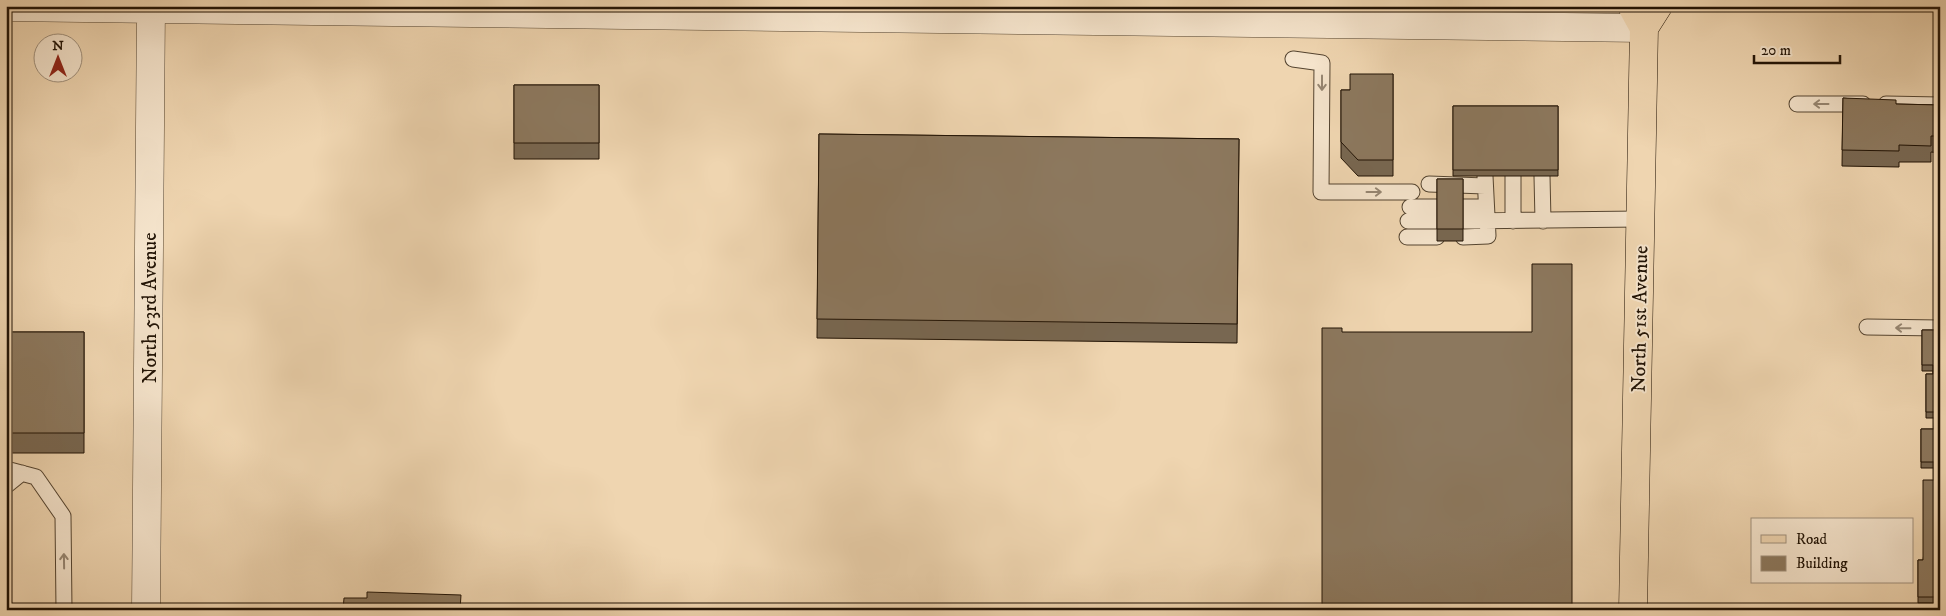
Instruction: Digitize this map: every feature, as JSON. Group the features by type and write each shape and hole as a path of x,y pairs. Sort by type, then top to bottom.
{"main road":[{"name":"North 51st Avenue","path":"1633,610 1645,14"}],"street":[{"path":"6,7 1645,14"},
{"name":"North 53rd Avenue","path":"146,610 152,8"}],"lane":[{"path":"1294,59 1322,63 1321,192 1412,192"},
{"path":"1797,104 1940,105"},
{"path":"1513,176 1513,221"},
{"path":"1542,176 1543,221"},
{"path":"1429,184 1485,181 1488,236 1463,237"},
{"path":"1409,214 1437,214"},
{"path":"1463,214 1486,214 1513,221 1641,219"},
{"path":"1407,237 1437,237"},
{"path":"1867,327 1940,328"},
{"path":"6,469 36,477 63,516 64,610"},
{"path":"6,486 22,473"}],"building":[{"path":"1350,74 1393,74 1393,160 1358,160 1341,142 1341,90 1350,90"},
{"path":"514,85 599,85 599,143 514,143"},
{"path":"1843,98 1896,100 1896,104 1940,105 1940,136 1931,136 1931,146 1899,145 1899,151 1842,150"},
{"path":"1453,106 1558,106 1558,170 1453,170"},
{"path":"819,134 1239,139 1237,324 817,319"},
{"path":"1437,179 1463,179 1463,229 1437,229"},
{"path":"1532,264 1572,264 1572,610 1322,610 1322,328 1342,328 1342,332 1532,332"},
{"path":"1922,330 1940,330 1940,597 1918,597 1918,560 1923,560 1923,480 1934,480 1934,462 1921,462 1921,429 1934,429 1935,412 1926,412 1926,374 1933,374 1933,365 1922,365"},
{"path":"6,332 84,332 84,433 6,433"},
{"path":"367,592 461,595 460,610 343,610 344,598 367,598"}]}
